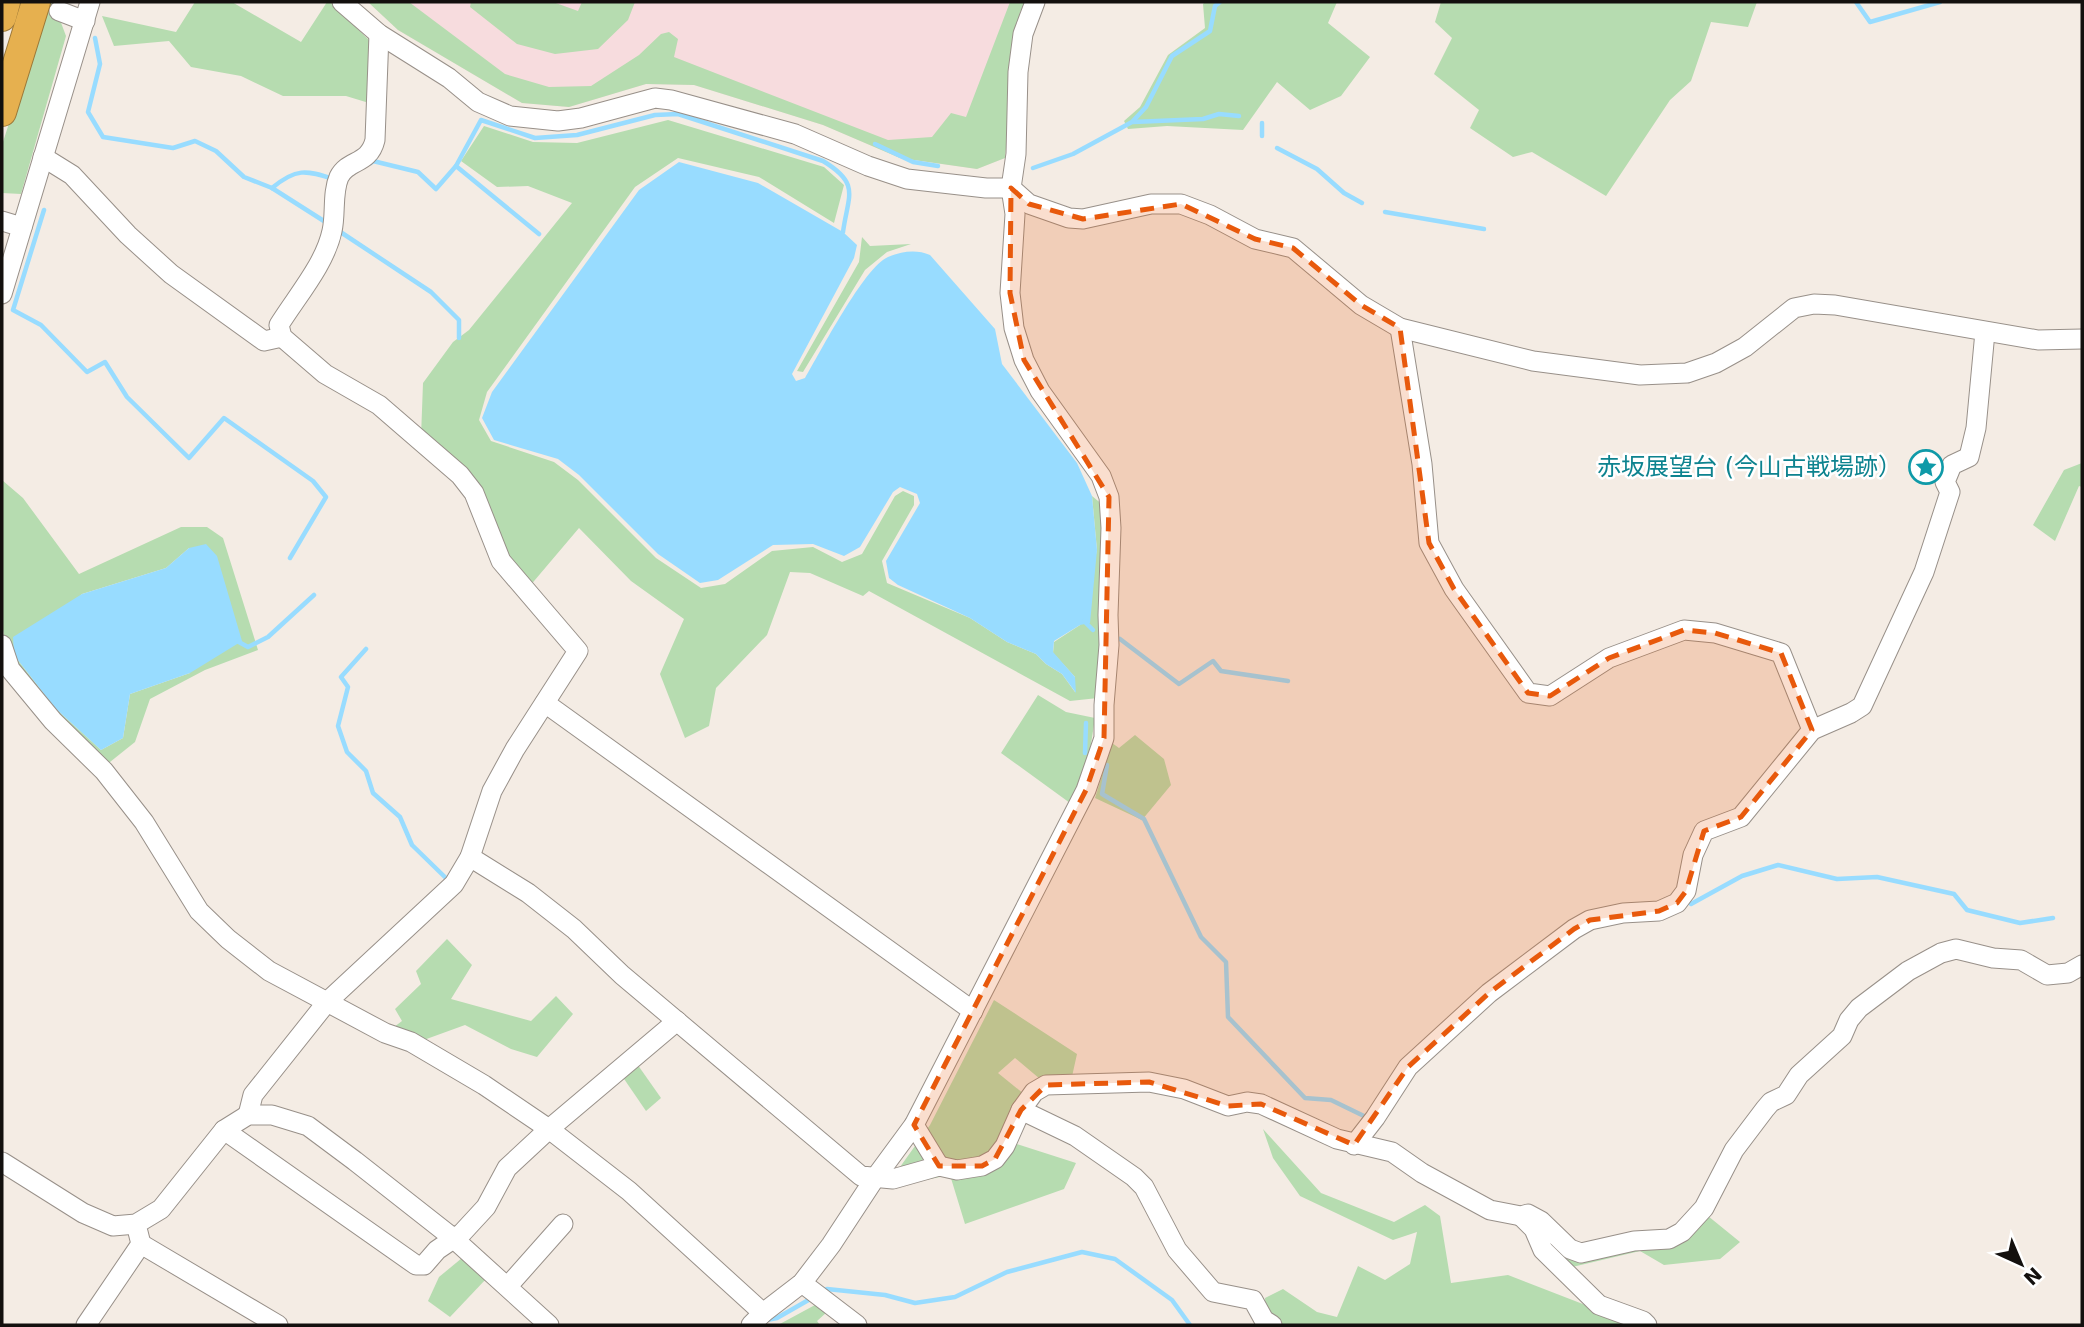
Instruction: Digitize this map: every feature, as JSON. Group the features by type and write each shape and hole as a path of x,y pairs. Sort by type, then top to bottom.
{"highway":[{"path":"2,17 6,2"},
{"path":"2,112 47,6"}],"street":[{"path":"342,2 379,34 449,78 478,102 510,116 558,121 582,118 655,98 671,100 795,134 868,166 907,178 986,188 1011,188 1029,204 1069,218 1083,219 1150,204 1181,204 1210,215 1255,239 1293,248 1361,305 1400,328 1533,361 1640,375 1687,373 1716,363 1745,347 1794,308 1814,304 1835,305 2038,340 2082,339"},
{"path":"2,645 10,669 53,721 104,771 145,822 199,911 228,939 322,1009 411,1042 484,1085 544,1134 629,1191 755,1321 806,1286 875,1178 914,1125 1086,790 1104,738 1109,645 1109,497 1101,476 1040,391 1024,360 1014,328 1010,293 1015,214 1011,188 1016,155 1018,72 1023,34 1035,2"},
{"path":"2,294 87,11 47,6"},
{"path":"248,1115 253,1095 322,1009 454,884 470,857 492,791 515,749 578,651 501,561 474,493 460,475 379,405 325,374 282,337 279,324 320,261 332,232 337,183 345,169 364,159 373,150 379,34"},
{"path":"43,157 72,175 128,236 171,275 264,341 282,337"},
{"path":"2,221 22,228"},
{"path":"1400,328 1422,464 1429,543 1454,589 1528,693 1550,696 1609,658 1684,630 1715,633 1781,653 1812,730"},
{"path":"1354,1145 1408,1067 1489,993 1574,929 1591,920 1623,913 1659,911 1677,903 1686,891 1693,855 1704,831 1741,817 1812,730 1862,706 1924,572 1950,492 1945,482 1952,465 1969,457 1976,428 1985,332"},
{"path":"545,703 973,1011"},
{"path":"470,857 528,893 574,929 622,975 861,1176 893,1179 939,1166 957,1170 982,1166 995,1159 1005,1146 1021,1111 1034,1092 1046,1085 1149,1082 1184,1089 1228,1106 1247,1102 1261,1104 1336,1139 1392,1152 1422,1173 1489,1210 1521,1216 1528,1214 1541,1221 1570,1249 1581,1253 1634,1241 1669,1238 1682,1232 1704,1208 1734,1150 1771,1102 1786,1095 1799,1075 1842,1036 1858,1008 1908,971 1941,953 1956,949 1993,958 2021,960 2047,975 2068,973 2082,965"},
{"path":"225,1130 416,1265 424,1265 437,1250 462,1233 486,1207 507,1168 677,1021"},
{"path":"1021,1111 1075,1136 1134,1177 1144,1187 1177,1250 1213,1292 1253,1300 1264,1320 1272,1325"},
{"path":"2,1162 83,1213 113,1226 136,1224 161,1209 225,1130 248,1115 272,1115 308,1126 453,1238 549,1325"},
{"path":"914,1125 939,1166"},
{"path":"1521,1216 1534,1229 1543,1250 1599,1305 1643,1321 1647,1325"},
{"path":"136,1224 141,1244 267,1322"},
{"path":"508,1286 563,1224"},
{"path":"86,1325 141,1244"},
{"path":"806,1286 857,1325"}],"highlighted area":[{"path":"1011,188 1029,204 1083,219 1181,204 1255,239 1293,248 1361,305 1400,328 1429,543 1454,589 1528,693 1550,696 1609,658 1684,630 1715,633 1781,653 1812,730 1741,817 1704,831 1686,891 1677,903 1659,911 1590,920 1574,929 1489,993 1408,1067 1354,1145 1261,1104 1228,1106 1149,1082 1046,1085 1021,1110 995,1159 982,1166 939,1166 914,1125 1086,790 1104,738 1109,497 1024,360 1010,293"}],"shaded area":[{"path":"368,2 1027,2 1020,12 1005,158 977,169 900,158 823,125 694,85 646,84 569,107 522,103 398,30"}],"green space":[{"path":"48,2 70,2 57,12 66,36 21,194 2,193 2,145"},
{"path":"195,2 232,2 301,42 327,2 330,2 370,41 369,103 346,96 283,96 241,76 191,67 169,41 114,46 102,16 176,32"},
{"path":"368,2 409,2 505,74 549,87 591,86 639,55 661,34 669,32 678,39 674,57 888,140 932,137 951,113 966,117 1010,2 1027,2 1020,12 1005,158 977,169 900,158 823,125 694,85 646,84 569,107 522,103 398,30"},
{"path":"471,2 553,2 578,11 582,2 635,2 628,20 598,49 555,54 517,44 470,7"},
{"path":"1205,2 1337,2 1328,23 1370,57 1341,96 1310,110 1277,82 1243,130 1167,126 1128,129 1124,121 1140,107 1168,55 1205,28"},
{"path":"1441,2 1757,2 1748,27 1711,22 1691,81 1670,100 1606,196 1532,152 1513,157 1470,128 1479,110 1434,74 1452,38 1435,22"},
{"path":"668,120 824,167 844,185 834,223 759,177 678,158 635,187 487,392 479,420 491,441 554,462 578,480 656,558 701,588 725,584 772,551 813,547 842,562 862,554 895,496 903,491 914,496 914,505 882,561 887,583 970,618 1007,642 1036,654 1062,674 1075,692 1075,677 1053,653 1054,642 1080,625 1097,550 1092,496 1103,505 1098,698 1070,701 869,591 863,596 810,573 790,572 767,635 716,688 709,726 685,738 660,674 684,619 631,581 579,528 529,587 503,557 475,482 421,437 423,383 453,342 469,330 572,203 528,186 497,187 461,161 484,126 533,142 577,143"},
{"path":"862,237 870,246 911,244 887,252 865,270 803,372 797,371 859,262"},
{"path":"2082,463 2082,487 2079,486 2055,541 2033,525 2064,470"},
{"path":"2,480 23,498 79,574 181,527 207,527 223,538 258,650 205,670 150,699 135,742 105,766 7,654 2,623","holes":["189,548 190,673 130,694 123,738 101,750 55,708 14,655 82,594 166,568"]},
{"path":"1038,695 1066,712 1095,718 1089,757 1070,803 1001,753"},
{"path":"1135,735 1164,759 1171,785 1142,820 1095,798 1112,743 1119,748"},
{"path":"447,939 472,965 451,999 531,1021 556,996 573,1014 537,1057 511,1049 465,1025 421,1041 390,1030 402,1021 395,1009 421,984 416,971"},
{"path":"994,1000 1077,1054 1071,1081 1040,1079 1015,1058 998,1073 1024,1094 1014,1143 1076,1163 1064,1189 965,1224 950,1175 885,1188 930,1125"},
{"path":"635,1061 661,1098 646,1111 620,1073"},
{"path":"1263,1129 1321,1193 1394,1222 1425,1205 1440,1216 1451,1283 1508,1275 1637,1325 1281,1325 1266,1315 1265,1298 1283,1289 1317,1312 1337,1317 1358,1266 1385,1280 1410,1264 1417,1232 1393,1240 1300,1196 1273,1158"},
{"path":"1708,1216 1740,1242 1720,1259 1664,1265 1640,1251 1568,1268 1547,1248 1547,1218 1575,1248 1675,1230"},
{"path":"462,1258 486,1279 450,1317 428,1301 439,1277"},
{"path":"815,1305 827,1312 817,1321 820,1325 778,1325"}],"water":[{"path":"679,162 758,183 843,232 857,245 854,258 792,374 796,381 805,378 843,312 867,277 878,264 898,253 914,251 930,255 995,329 1002,364 1077,463 1092,496 1097,550 1090,623 1080,625 1054,641 1053,652 1075,677 1076,693 1062,674 1036,654 1007,642 970,618 898,585 889,578 886,561 920,503 917,494 900,487 893,492 860,547 844,556 813,544 773,545 718,580 700,583 658,554 579,475 558,459 494,440 482,418 492,392 639,190"},
{"path":"206,544 217,556 242,641 190,673 130,694 123,738 101,750 55,708 14,655 13,637 82,594 166,568 189,548"}],"waterway":[{"path":"1033,168 1073,154 1132,122 1146,107 1172,56 1210,31 1215,6 1220,2"},
{"path":"1856,2 1870,22 1940,2"},
{"path":"95,38 100,64 88,112 103,137 173,148 195,141 216,151 244,177 272,188 327,223"},
{"path":"371,163 373,161 418,172 436,189 456,166 481,120 535,138 577,135 655,115 678,114 823,161 835,169 843,177 849,191 843,232 839,236"},
{"path":"1133,122 1203,119 1219,114 1239,116"},
{"path":"1262,123 1262,136"},
{"path":"875,144 913,162 938,166"},
{"path":"1277,148 1317,169 1344,193 1362,203"},
{"path":"456,166 539,234"},
{"path":"272,188 288,177 301,173 333,179"},
{"path":"44,210 13,310 41,325 87,372 105,362 127,397 189,458 224,418 313,481 326,497 290,558"},
{"path":"1385,212 1484,229"},
{"path":"339,231 431,292 459,320 459,338"},
{"path":"237,641 248,647 268,637 314,595"},
{"path":"1084,621 1093,630"},
{"path":"1120,639 1179,684 1213,661 1221,671 1288,681"},
{"path":"366,649 341,677 348,687 338,726 347,752 366,771 373,793 400,817 412,845 450,882"},
{"path":"1085,753 1086,723"},
{"path":"1107,765 1102,794 1144,819 1201,937 1226,962 1228,1017 1305,1098 1331,1100 1366,1117"},
{"path":"1691,904 1742,876 1778,865 1837,879 1877,877 1954,894 1967,910 2020,923 2053,918"},
{"path":"822,1292 827,1289 885,1295 915,1303 955,1297 1007,1272 1082,1252 1115,1259 1172,1300 1190,1325"},
{"path":"767,1320 777,1318 812,1298"}],"place":[{"name":"赤坂展望台 (今山古戦場跡）","path":"1926,467"}]}
